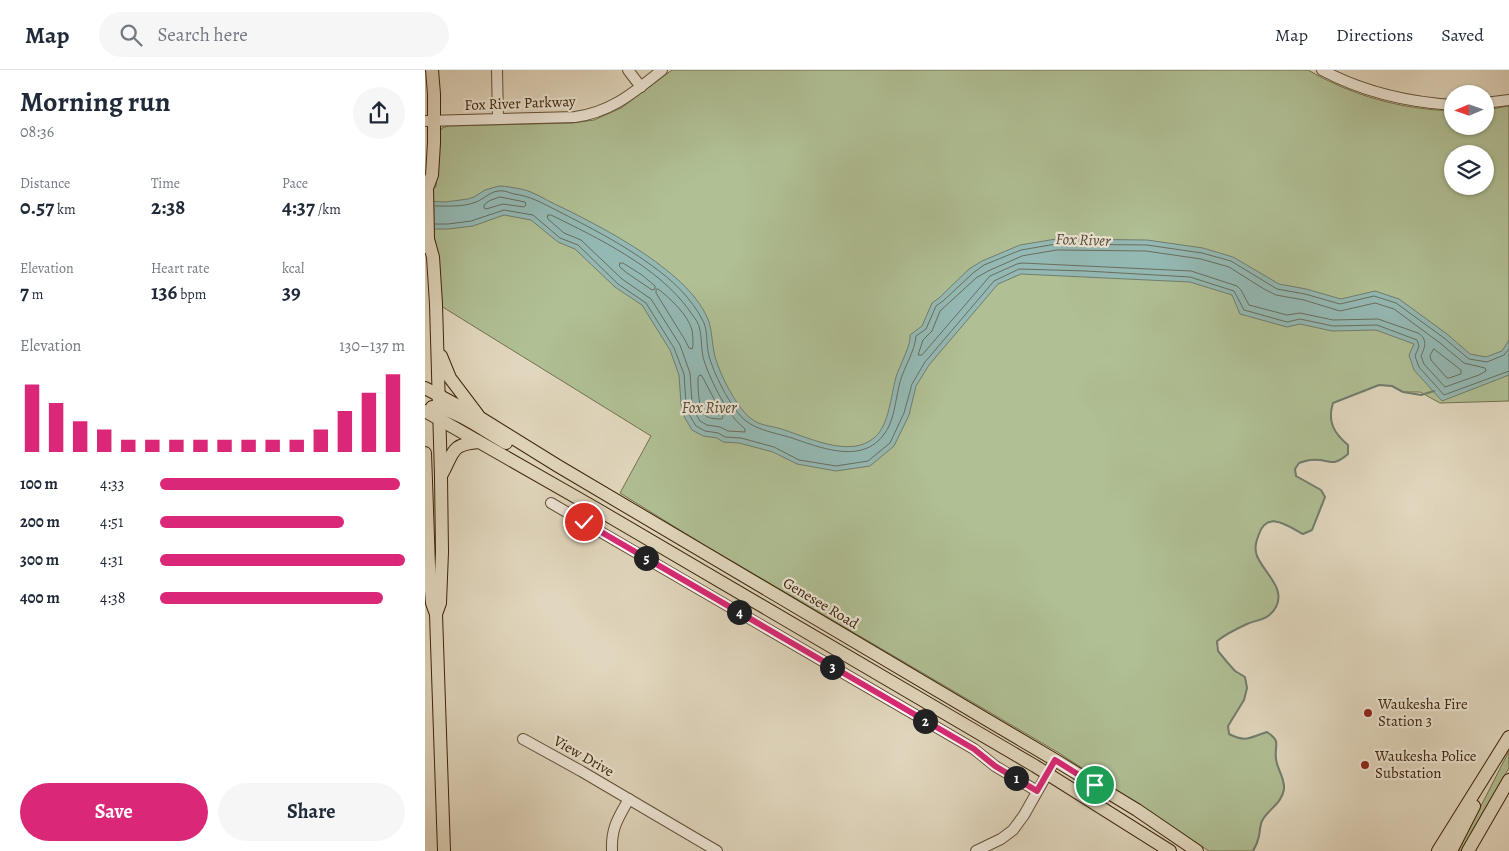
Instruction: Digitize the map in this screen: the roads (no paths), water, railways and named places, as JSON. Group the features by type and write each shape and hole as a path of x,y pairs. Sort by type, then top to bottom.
{"main road":[{"path":"433,70 430,121 432,174 426,186 426,244 433,257 441,476 441,603 436,614"},
{"path":"437,345 450,378 479,417"},
{"name":"Genesee Road","path":"425,388 439,407 479,442 595,508 1047,774 1169,851"},
{"path":"425,396 433,397 439,407 456,414 541,463 558,466"},
{"name":"Genesee Road","path":"425,410 439,407 479,417 558,466 1055,760 1137,810 1197,851"},
{"path":"441,476 456,448 465,444 479,442"},
{"path":"425,453 429,566 432,603 436,614 444,851"},
{"path":"1438,851 1509,737"},
{"path":"1451,851 1509,737"},
{"path":"1468,851 1509,780"},
{"path":"1432,851 1448,833"}],"street":[{"path":"497,70 498,119"},
{"path":"628,70 641,87"},
{"name":"Fox River Parkway","path":"430,121 586,115 608,108 625,99 663,70"},
{"path":"1322,70 1374,92 1421,102 1444,104"},
{"path":"1494,102 1509,100"},
{"path":"551,503 974,749 995,766 1037,791"},
{"name":"View Drive","path":"523,739 717,851"},
{"path":"976,851 1001,839 1013,830 1024,815 1055,760"},
{"path":"612,851 615,823 629,799"}],"water":[{"name":"Fox River","path":"499,186 521,189 541,197 622,239 666,270 685,286 700,304 709,322 719,369 735,399 747,415 759,423 828,444 853,446 865,444 880,432 889,409 896,377 907,349 910,335 922,326 932,303 969,269 982,261 1020,245 1056,239 1147,240 1203,248 1233,257 1279,284 1341,299 1375,291 1399,299 1447,334 1470,354 1486,357 1502,351 1509,340 1509,375 1442,401 1414,370 1409,355 1414,344 1376,330 1332,331 1300,324 1287,327 1240,314 1232,295 1190,282 1021,274 998,284 929,365 916,386 909,415 894,446 870,466 836,471 797,464 773,452 739,443 723,442 717,438 703,436 692,430 685,418 681,404 679,375 670,350 642,305 615,287 575,249 558,242 531,220 504,215 473,226 425,229 425,201 445,202 468,199 485,190"}],"waterway":[{"path":"1253,851 1258,840 1262,821 1280,799 1283,794 1284,785 1277,763 1276,741 1272,735 1267,732 1244,739 1229,734 1228,726 1244,700 1247,688 1245,677 1235,671 1218,651 1217,641 1251,622 1270,615 1276,607 1278,600 1276,587 1256,553 1259,534 1263,527 1272,521 1285,524 1303,534 1312,530 1325,497 1321,490 1296,476 1295,469 1299,463 1317,460 1334,462 1348,454 1348,445 1339,436 1331,421 1333,403 1379,385 1392,386 1403,392 1421,395 1434,391"}],"place":[{"name":"Waukesha Fire Station 3","path":"1368,713"},
{"name":"Waukesha Police Substation","path":"1365,765"}]}
